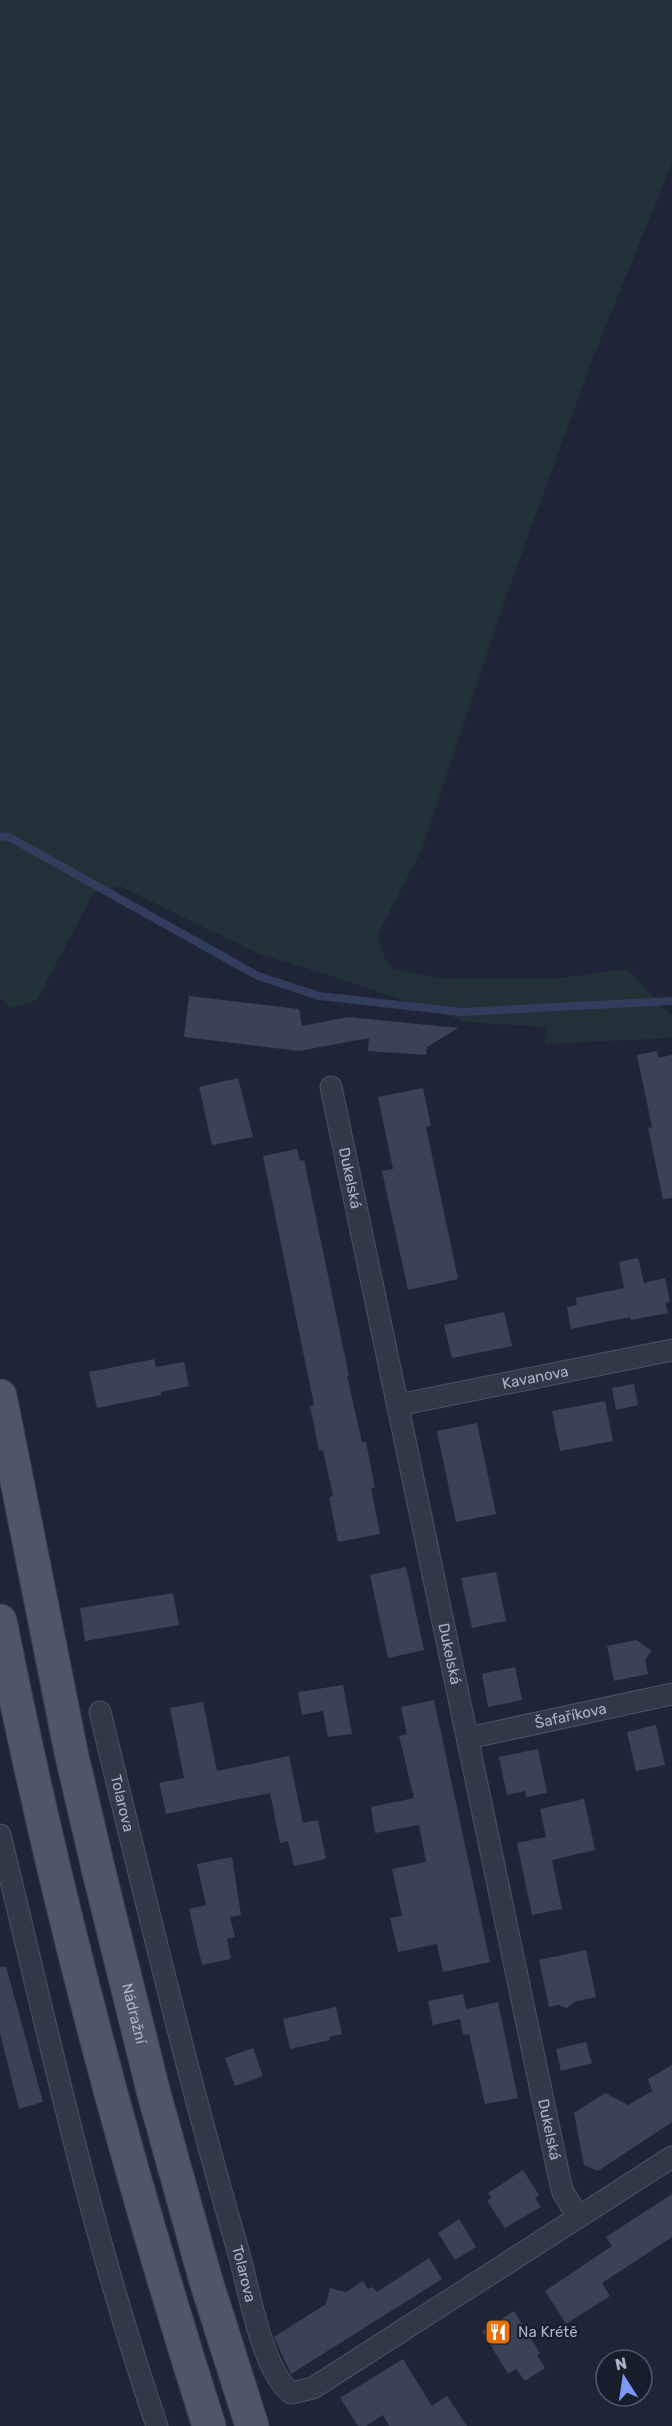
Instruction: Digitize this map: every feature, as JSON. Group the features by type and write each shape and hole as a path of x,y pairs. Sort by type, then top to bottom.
{"main road":[{"name":"Nádražní","path":"0,1396 95,1857 151,2079 206,2281 252,2426"},
{"path":"0,1621 27,1749 110,2090 149,2231 209,2426"}],"street":[{"name":"Dukelská","path":"331,1087 560,2181 578,2217"},
{"name":"Kavanova","path":"398,1404 672,1350"},
{"name":"Šafaříkova","path":"468,1738 672,1694"},
{"name":"Tolarova","path":"100,1712 211,2158 259,2329 273,2368 284,2388 296,2394 313,2388 672,2157"},
{"path":"0,1835 73,2133 107,2260 158,2426"}],"shaded area":[{"path":"0,0 672,0 672,163 592,360 509,588 422,849 378,934 384,957 393,969 444,979 560,978 627,969 672,1017 672,1038 545,1044 546,1027 467,1022 259,954 120,886 94,892 37,1000 11,1008 0,998"}],"building":[{"path":"189,996 299,1009 302,1026 348,1017 458,1028 427,1047 426,1055 368,1051 369,1038 299,1051 184,1037"},
{"path":"657,1051 658,1058 672,1055 672,1198 663,1199 648,1128 652,1127 637,1055"},
{"path":"238,1078 253,1137 212,1145 199,1087"},
{"path":"423,1088 431,1126 426,1127 458,1279 408,1290 382,1171 393,1169 378,1097"},
{"path":"297,1149 300,1161 304,1160 349,1376 347,1376 362,1442 366,1442 375,1488 371,1488 380,1534 338,1542 329,1497 333,1496 323,1450 319,1451 310,1406 314,1405 263,1156"},
{"path":"638,1258 644,1283 665,1278 670,1302 665,1303 668,1313 631,1320 630,1317 571,1329 567,1307 577,1305 576,1298 624,1288 619,1262"},
{"path":"504,1312 512,1346 452,1358 444,1325"},
{"path":"154,1359 156,1367 184,1362 189,1386 161,1392 161,1395 97,1408 89,1372"},
{"path":"634,1384 638,1405 616,1410 612,1388"},
{"path":"605,1401 613,1441 560,1451 552,1411"},
{"path":"477,1423 496,1514 456,1522 437,1431"},
{"path":"406,1567 424,1650 388,1658 370,1575"},
{"path":"496,1572 506,1621 472,1628 461,1578"},
{"path":"173,1593 179,1625 85,1641 80,1608"},
{"path":"636,1640 652,1651 645,1659 648,1674 614,1681 607,1646"},
{"path":"515,1667 522,1700 488,1707 482,1674"},
{"path":"343,1685 352,1734 328,1737 323,1711 302,1715 298,1692"},
{"path":"434,1700 490,1962 443,1972 437,1944 398,1952 390,1918 402,1916 392,1869 426,1862 419,1825 375,1833 371,1807 414,1798 399,1736 407,1734 401,1707"},
{"path":"203,1702 217,1771 289,1756 303,1823 318,1820 326,1859 294,1866 288,1841 280,1843 270,1793 166,1814 159,1783 184,1778 170,1708"},
{"path":"656,1725 665,1765 636,1771 627,1732"},
{"path":"538,1749 547,1793 526,1797 525,1791 507,1795 499,1757"},
{"path":"584,1799 595,1850 552,1860 562,1909 532,1915 517,1843 546,1837 540,1809"},
{"path":"232,1857 241,1915 230,1917 235,1937 227,1939 231,1959 202,1965 189,1909 206,1905 197,1864"},
{"path":"586,1950 596,1997 574,2002 567,2008 558,2005 549,2007 539,1960"},
{"path":"6,1966 43,2102 19,2109 0,2033 0,1967"},
{"path":"463,1994 466,2009 498,2002 518,2098 485,2104 469,2034 463,2035 460,2019 433,2025 428,2001"},
{"path":"336,2007 342,2034 329,2037 330,2040 290,2049 283,2019"},
{"path":"586,2042 592,2063 561,2071 556,2049"},
{"path":"253,2048 263,2076 235,2086 225,2058"},
{"path":"672,2065 672,2122 598,2171 584,2165 574,2113 605,2093 628,2105 652,2091 648,2079"},
{"path":"523,2170 539,2195 535,2198 541,2207 505,2228 487,2201 491,2198 488,2193"},
{"path":"672,2194 672,2237 602,2283 610,2296 566,2324 545,2291 612,2246 606,2237"},
{"path":"459,2219 476,2247 455,2260 438,2233"},
{"path":"429,2258 442,2279 291,2374 274,2337 326,2304 330,2288 346,2292 363,2281 368,2289 372,2287 377,2292"},
{"path":"514,2311 540,2353 537,2355 545,2368 525,2381 516,2369 508,2374 482,2331"},
{"path":"403,2359 432,2406 447,2396 467,2426 389,2426 383,2415 366,2426 358,2426 340,2398"}],"waterway":[{"path":"0,836 9,837 258,976 319,996 462,1012 672,1001"}],"place":[{"name":"Na Krétě","path":"498,2332"}]}
